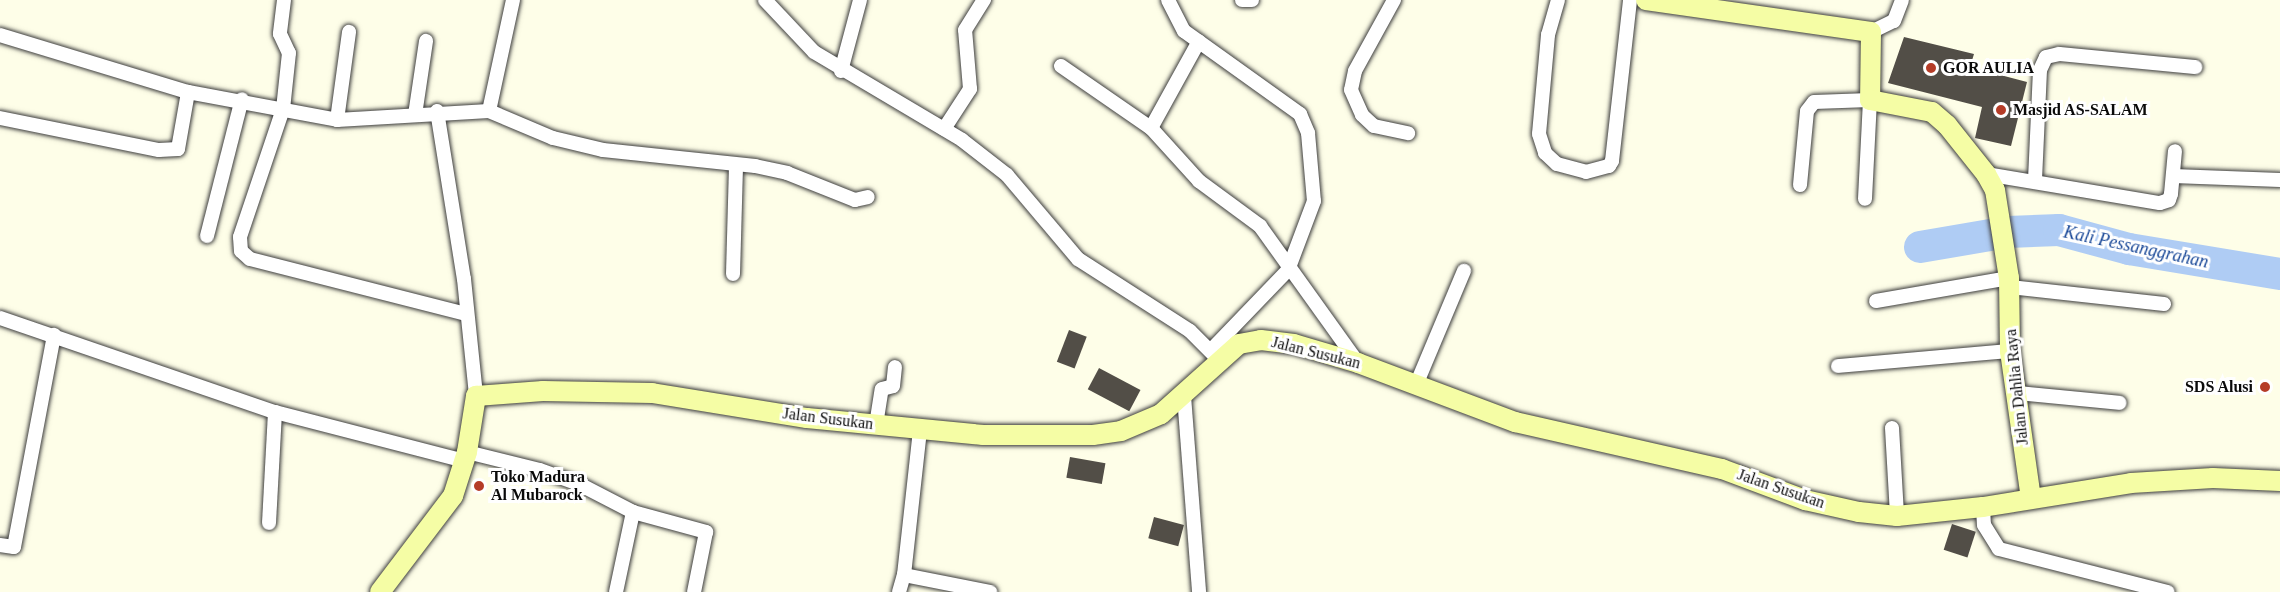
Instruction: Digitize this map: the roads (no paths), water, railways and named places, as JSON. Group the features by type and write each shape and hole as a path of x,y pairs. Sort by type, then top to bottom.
{"street":[{"path":"284,0 280,34 289,60 283,109 240,237 244,256 465,314"},
{"path":"489,111 513,0"},
{"path":"765,0 790,30 841,71 944,129 1007,176 1078,259 1190,331 1216,355 1288,270 1314,201 1308,133 1300,114 1184,31 1168,0"},
{"path":"841,71 860,0"},
{"path":"944,129 970,88 965,30 984,0"},
{"path":"1242,0 1252,0"},
{"path":"1394,0 1355,71 1351,90 1362,115 1374,126 1408,133"},
{"path":"1558,0 1548,35 1539,134 1545,153 1557,164 1586,172 1609,166 1612,161 1630,0"},
{"path":"1646,0 1871,32 1893,21 1902,0"},
{"path":"337,120 349,32"},
{"path":"1865,199 1871,32"},
{"path":"0,35 188,92 242,99 337,120 415,115 437,111 489,111 553,138 603,150 787,173 855,200 868,197"},
{"path":"415,115 426,41"},
{"path":"1151,128 1199,41"},
{"path":"2035,180 2040,70 2046,57 2059,54 2195,67"},
{"path":"1061,66 1151,128 1199,181 1260,226 1288,270 1358,363"},
{"path":"0,118 159,150 178,149 188,92"},
{"path":"207,236 242,99"},
{"path":"1800,185 1807,111 1814,102 1870,100 1932,112 1947,124 1990,182 2035,180 2160,203 2169,200 2175,151"},
{"path":"380,592 441,516 466,457 476,396 465,314 464,279 437,111"},
{"path":"733,274 736,165"},
{"path":"2173,176 2280,180"},
{"name":"Jalan Dahlia Raya","path":"1990,182 2004,240 2010,283 2010,351 2031,499"},
{"path":"1416,385 1464,271"},
{"path":"1876,301 2010,283 2164,304"},
{"path":"0,318 275,412 466,457 550,473 633,512 706,532 694,592"},
{"path":"0,545 14,547 54,335"},
{"name":"Jalan Susukan","path":"476,396 543,391 652,393 876,425 987,436 1093,435 1139,425 1184,396 1216,355 1239,345 1261,340 1294,344 1358,363 1515,422 1722,469 1833,507 1897,516 1983,507 2131,483 2213,478 2280,481"},
{"path":"1839,366 2010,351"},
{"path":"876,425 882,389 893,386 895,367"},
{"path":"2017,393 2120,403"},
{"path":"1184,396 1199,592"},
{"path":"269,523 275,412"},
{"path":"1892,428 1897,516"},
{"path":"899,592 904,575 920,429"},
{"path":"1983,507 1984,525 1999,549 2168,592"},
{"path":"616,592 633,512"},
{"path":"904,575 990,592"}],"waterway":[{"name":"Kali Pessanggrahan","path":"1920,247 2008,232 2059,230 2129,249 2280,274"}],"place":[{"name":"GOR AULIA","path":"1931,68"},
{"name":"Masjid AS-SALAM","path":"2001,110"},
{"name":"SDS Alusi","path":"2265,387"},
{"name":"Toko Madura Al Mubarock","path":"479,486"}]}
